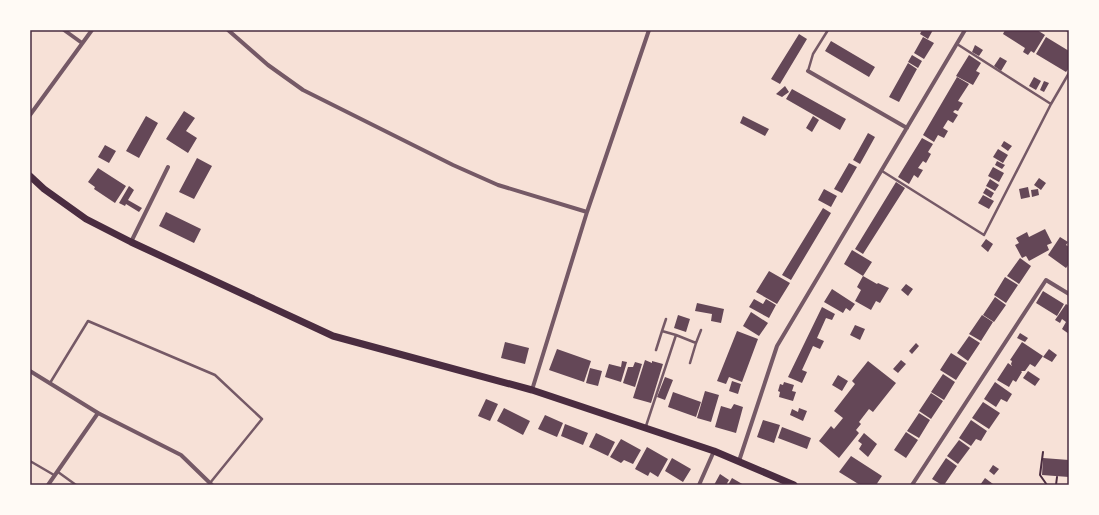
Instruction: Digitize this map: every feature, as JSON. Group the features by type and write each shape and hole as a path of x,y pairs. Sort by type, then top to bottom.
{"main road":[{"path":"30,176 44,189 86,219 131,242 333,336 532,390 714,451 794,485"}],"street":[{"path":"64,30 82,43"},
{"path":"30,115 92,30"},
{"path":"228,30 268,65 303,90 498,186 587,212"},
{"path":"532,390 587,212 649,30"},
{"path":"739,461 777,346 965,30"},
{"path":"808,70 907,128"},
{"path":"131,242 168,167"},
{"path":"912,485 1046,280 1069,294"},
{"path":"30,371 98,413 181,455 211,484"},
{"path":"48,485 98,413"},
{"path":"699,485 714,451"}],"lane":[{"path":"808,70 813,54 828,30"},
{"path":"957,44 1051,104"},
{"path":"882,171 984,235 1051,104 1069,73"},
{"path":"656,350 666,319"},
{"path":"49,383 88,321 215,375 262,419 211,484"},
{"path":"690,363 701,330"},
{"path":"662,331 696,343"},
{"path":"645,429 676,335"},
{"path":"30,461 56,473 76,485"}],"path":[{"path":"1043,452 1040,475 1047,485"},
{"path":"1056,485 1057,477"}],"building":[{"path":"922,30 933,30 928,39 920,34"},
{"path":"1005,30 1037,30 1045,35 1034,53 1031,51 1028,55 1023,52 1025,48 1003,34"},
{"path":"799,34 807,39 780,84 771,79"},
{"path":"923,37 934,43 924,59 914,53"},
{"path":"1046,37 1069,51 1069,68 1066,72 1036,54"},
{"path":"831,41 875,67 869,77 825,51"},
{"path":"975,45 983,50 979,56 972,52"},
{"path":"912,55 922,61 918,68 908,62"},
{"path":"969,55 981,63 976,71 980,73 973,85 956,76"},
{"path":"1000,57 1007,61 1001,71 994,66"},
{"path":"908,63 917,69 899,102 889,97"},
{"path":"957,77 969,84 958,101 963,103 958,111 955,110 953,112 958,115 953,123 948,120 943,128 948,131 944,138 938,135 934,142 923,135"},
{"path":"1034,77 1041,81 1036,90 1029,86"},
{"path":"1044,81 1049,83 1044,92 1040,90"},
{"path":"785,86 789,92 782,97 776,94"},
{"path":"792,89 846,119 840,130 786,99"},
{"path":"184,111 195,118 186,131 197,138 188,153 166,139"},
{"path":"146,116 158,123 139,158 126,151"},
{"path":"743,116 769,129 765,136 740,123"},
{"path":"813,116 819,120 812,132 806,128"},
{"path":"868,133 875,137 860,164 853,160"},
{"path":"922,138 933,144 928,152 931,154 926,163 923,161 918,168 923,170 918,178 914,175 909,184 898,177"},
{"path":"1004,141 1012,146 1008,151 1001,146"},
{"path":"105,145 116,151 109,163 98,157"},
{"path":"998,149 1008,155 1003,163 993,157"},
{"path":"197,158 212,166 194,199 179,192"},
{"path":"997,161 1005,165 1002,169 995,165"},
{"path":"849,163 857,167 842,193 834,189"},
{"path":"993,167 1004,173 999,182 988,176"},
{"path":"98,168 126,186 115,203 94,189 95,187 88,182"},
{"path":"1039,178 1046,183 1041,190 1034,185"},
{"path":"990,179 999,185 995,191 986,186"},
{"path":"896,182 905,188 863,254 855,249"},
{"path":"129,186 134,190 128,200 142,208 139,212 126,204 125,206 119,203"},
{"path":"1028,187 1030,197 1021,199 1019,189"},
{"path":"986,188 994,193 991,198 983,193"},
{"path":"824,189 837,196 831,207 818,200"},
{"path":"1038,189 1039,195 1032,197 1031,190"},
{"path":"983,195 994,201 989,209 978,203"},
{"path":"823,208 831,213 791,280 782,275"},
{"path":"166,212 201,229 194,243 159,226"},
{"path":"1045,229 1052,243 1047,245 1049,250 1029,261 1026,256 1022,258 1015,245 1019,243 1016,238 1027,232 1029,237"},
{"path":"1060,237 1068,242 1066,245 1069,247 1069,264 1066,268 1048,255"},
{"path":"986,239 993,244 988,252 981,246"},
{"path":"852,250 872,262 863,276 844,264"},
{"path":"1020,258 1031,266 1019,284 1007,276"},
{"path":"769,271 790,283 777,304 756,292"},
{"path":"863,276 877,284 878,283 889,288 880,303 876,301 871,310 855,301 861,290 857,287"},
{"path":"1005,277 1018,285 1006,303 994,295"},
{"path":"906,284 913,289 908,296 901,290"},
{"path":"832,289 855,304 850,311 846,308 843,313 824,302"},
{"path":"1043,291 1064,304 1057,316 1036,303"},
{"path":"995,297 1006,305 994,322 983,315"},
{"path":"754,299 763,304 766,299 776,305 769,318 749,307"},
{"path":"697,303 724,309 721,323 711,321 712,314 695,311"},
{"path":"1066,304 1069,306 1069,334 1062,329 1066,322 1062,319 1060,323 1055,320"},
{"path":"822,307 835,314 832,320 826,318 817,338 824,341 820,349 813,346 802,370 807,372 802,383 788,377"},
{"path":"751,312 768,323 759,336 743,326"},
{"path":"678,315 690,319 686,332 674,328"},
{"path":"982,315 993,322 981,341 969,334"},
{"path":"855,325 865,329 860,340 850,335"},
{"path":"737,331 758,339 742,382 729,377 726,384 717,381"},
{"path":"1020,333 1028,338 1025,342 1017,338"},
{"path":"969,336 980,343 968,361 957,353"},
{"path":"505,342 529,348 525,364 501,358"},
{"path":"1022,342 1043,356 1035,367 1030,364 1025,371 1021,371 1022,372 1016,382 1013,380 1009,387 997,380 1008,363 1012,366 1012,361 1010,360"},
{"path":"916,343 919,346 912,354 909,351"},
{"path":"557,349 591,361 584,382 549,370"},
{"path":"1049,349 1057,355 1052,362 1043,357"},
{"path":"951,353 967,363 956,380 940,370"},
{"path":"645,360 652,363 652,361 663,364 651,403 633,398"},
{"path":"901,360 906,364 898,373 893,369"},
{"path":"622,361 627,362 621,382 605,377 609,364 621,367"},
{"path":"868,361 896,383 873,412 869,409 859,422 861,424 856,430 859,433 839,458 819,441 831,426 834,429 843,418 834,411 855,384 852,381"},
{"path":"635,362 642,364 635,387 623,383 628,367 633,367"},
{"path":"590,368 602,371 598,386 586,383"},
{"path":"1028,371 1040,379 1035,386 1023,378"},
{"path":"943,374 955,382 944,400 931,392"},
{"path":"838,375 848,381 842,391 832,385"},
{"path":"665,377 673,380 665,400 657,397"},
{"path":"732,381 741,384 738,394 729,391"},
{"path":"784,382 794,385 792,391 796,392 793,401 779,397 780,392 778,391 780,384 783,385"},
{"path":"995,382 1012,394 1007,402 1001,399 996,407 984,399"},
{"path":"705,391 719,395 711,422 697,418"},
{"path":"673,392 701,402 696,417 668,407"},
{"path":"931,393 943,401 931,419 919,411"},
{"path":"486,399 498,404 490,421 478,416"},
{"path":"983,402 1000,413 989,429 972,418"},
{"path":"734,404 743,407 736,433 715,427 721,406 731,409"},
{"path":"504,408 530,421 523,435 497,421"},
{"path":"799,408 807,411 803,421 790,415 792,409 798,412"},
{"path":"919,413 930,420 919,438 907,431"},
{"path":"545,415 563,423 557,437 538,429"},
{"path":"763,420 780,425 774,443 757,437"},
{"path":"971,420 987,431 981,441 976,439 971,446 959,438"},
{"path":"565,424 588,433 583,445 561,436"},
{"path":"782,427 811,438 807,449 778,438"},
{"path":"906,432 918,440 906,458 894,450"},
{"path":"596,433 615,442 608,456 589,447"},
{"path":"864,433 877,444 868,457 859,449 862,444 858,441"},
{"path":"621,439 641,450 633,464 624,460 621,463 610,457"},
{"path":"959,440 970,448 958,464 947,456"},
{"path":"647,447 668,459 658,477 650,472 648,476 635,469"},
{"path":"851,456 882,476 876,485 860,485 839,472"},
{"path":"672,458 691,469 683,482 665,471"},
{"path":"946,458 957,466 944,485 942,485 932,479"},
{"path":"1043,458 1069,460 1069,477 1042,475"},
{"path":"993,465 999,469 994,475 989,471"},
{"path":"720,474 729,480 726,485 714,485"},
{"path":"732,478 744,485 728,485"},
{"path":"985,478 993,484 980,485"}]}
